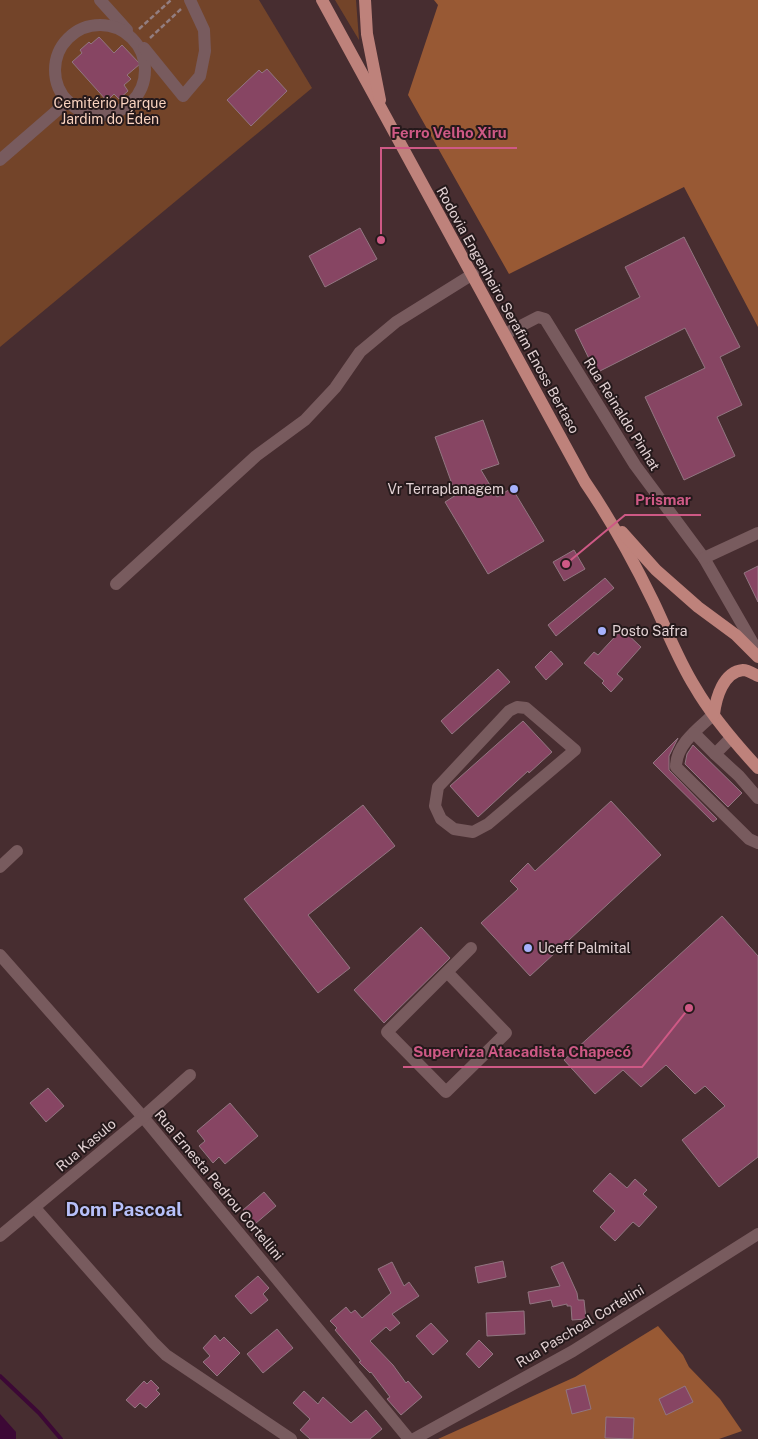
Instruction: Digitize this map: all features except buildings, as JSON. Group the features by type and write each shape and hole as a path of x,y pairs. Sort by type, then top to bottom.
{"main road":[{"name":"Rodovia Engenheiro Serafim Enoss Bertaso","path":"322,0 384,117 585,482 608,517 696,689 731,738 758,768"},
{"name":"Rodovia Engenheiro Serafim Enoss Bertaso","path":"365,0 370,57 384,117"},
{"name":"Rodovia Engenheiro Serafim Enoss Bertaso","path":"608,517 656,570 698,607 736,635 758,657"},
{"path":"714,714 716,698 723,684 734,673 745,670 758,676"}],"street":[{"path":"100,0 183,96 200,76 205,51 204,30 190,0"},
{"path":"96,24 111,26 124,31 136,40 146,66 144,80 139,93 131,103 119,111 106,115 92,114 79,110 68,102 60,90 55,76 56,61 61,47 70,36 82,28 96,24"},
{"path":"0,160 68,102"},
{"path":"116,584 256,456 305,420 335,388 360,352 396,322 472,274"},
{"name":"Rua Reinaldo Pinhat","path":"505,334 538,317 545,319 635,465 704,558 758,652"},
{"path":"704,558 758,533"},
{"path":"517,707 526,708 575,750 488,824 473,832 454,829 441,819 435,806 438,787 509,711 517,707"},
{"path":"714,714 682,746 677,756 676,767 749,839 758,843"},
{"path":"694,733 739,776 758,798"},
{"path":"715,754 731,738"},
{"path":"0,867 17,851"},
{"path":"447,972 506,1033 446,1092 386,1032 471,948"},
{"name":"Rua Ernesta Pedrou Cortellini","path":"0,955 143,1117 409,1439"},
{"name":"Rua Kasulo","path":"0,1236 143,1117 190,1075"},
{"path":"35,1208 152,1342 166,1355 291,1439"},
{"name":"Rua Paschoal Cortelini","path":"414,1439 573,1351 758,1234"}],"path":[{"path":"136,40 171,0"},
{"path":"136,40 190,0"}],"green space":[{"name":"Cemitério Parque Jardim do Éden","path":"0,0 259,0 312,88 0,347"},
{"path":"335,0 356,0 359,40"}],"shaded area":[{"path":"434,0 758,0 758,327 684,187 509,274 408,95 438,5"},
{"path":"658,1326 683,1355 689,1367 720,1399 742,1431 719,1439 438,1439 575,1377"},
{"path":"0,1414 16,1432 16,1439 0,1439"}],"waterway":[{"path":"0,1376 39,1413 61,1439"}],"place":[{"name":"Ferro Velho Xiru","path":"381,240"},
{"name":"Vr Terraplanagem","path":"514,489"},
{"name":"Prismar","path":"566,564"},
{"name":"Posto Safra","path":"602,631"},
{"name":"Uceff Palmital","path":"528,948"},
{"name":"Superviza Atacadista Chapecó","path":"689,1008"}],"district":[{"name":"Dom Pascoal","path":"124,1209"}]}
